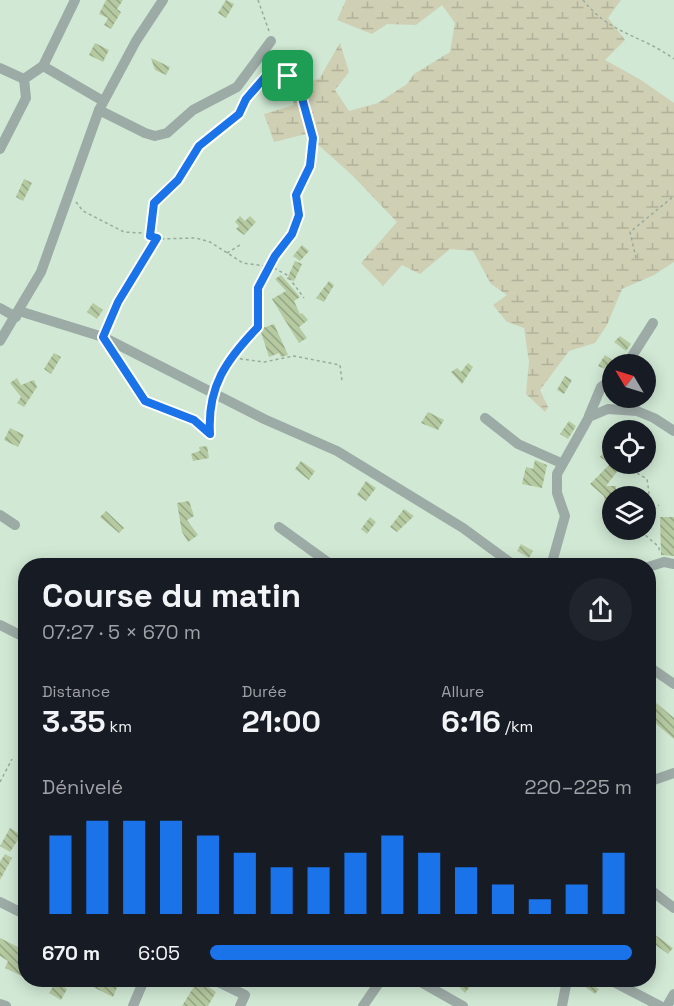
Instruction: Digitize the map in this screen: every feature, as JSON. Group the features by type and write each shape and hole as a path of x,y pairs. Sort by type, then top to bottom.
{"street":[{"path":"24,79 44,66 75,0"},
{"path":"0,341 41,272 101,105 163,0"},
{"path":"44,66 145,133 155,136 167,133 193,110 237,87 270,41"},
{"path":"0,68 24,79"},
{"path":"0,149 26,98 24,79"},
{"path":"0,308 103,337 282,428 337,451 464,528 504,558"},
{"path":"633,354 653,323"},
{"path":"553,558 566,516 556,483 561,463 589,417 602,386"},
{"path":"589,417 608,409 637,411 661,421 674,431"},
{"path":"485,418 518,444 561,463"},
{"path":"0,515 15,525"},
{"path":"279,527 322,558"},
{"path":"656,565 674,564"},
{"path":"0,625 18,634"},
{"path":"656,672 674,684"},
{"path":"656,779 674,773"},
{"path":"656,894 674,908"},
{"path":"0,902 18,911"},
{"path":"134,1006 142,987"},
{"path":"228,987 245,995 240,1006"},
{"path":"363,1006 376,987"},
{"path":"429,987 463,1006"},
{"path":"562,1006 566,987"},
{"path":"623,987 660,1006"},
{"path":"667,1006 674,994"},
{"path":"0,1004 6,1006"}],"path":[{"path":"150,236 154,203 178,180 199,146 239,114 246,99 272,69 270,41 258,0"},
{"path":"583,0 605,24 648,42 674,59"},
{"path":"114,352 133,387 145,401 194,420 210,434 209,406 218,377 234,358 241,345 258,327 258,288 272,267 275,256 292,234 299,215 296,195 310,166 313,138 302,98 288,76 272,69"},
{"path":"69,195 83,211 124,232 157,238 196,238 210,242 243,263 272,267 287,275 304,298"},
{"path":"636,258 630,232 674,196"},
{"path":"103,337 118,302 157,238"},
{"path":"226,253 240,245"},
{"path":"234,358 264,363 294,356 340,364 342,381"},
{"path":"639,474 647,479 648,486"},
{"path":"656,508 660,505"},
{"path":"651,540 659,547 655,558"},
{"path":"0,782 12,759"}],"green space":[{"path":"346,0 621,0 608,18 625,40 605,60 641,80 674,103 674,262 654,275 622,289 607,325 595,343 569,351 540,390 548,407 545,412 526,394 529,362 524,328 507,322 493,305 507,295 491,284 473,251 450,249 420,274 402,265 383,286 361,263 397,222 352,175 306,134 274,142 264,114 294,105 289,84 319,79 340,43 349,72 335,90 349,111 378,103 407,84 414,74 450,52 455,23 442,5 416,25 387,24 372,34 337,20"}],"building":[{"path":"106,0 123,0 117,9 121,12 111,29 104,25 108,18 99,14"},
{"path":"226,0 234,4 226,18 218,13"},
{"path":"95,43 109,50 103,62 89,55"},
{"path":"151,58 170,67 166,75 155,70"},
{"path":"24,179 32,183 23,201 16,197"},
{"path":"240,216 245,221 250,216 256,222 244,235 236,229 239,226 235,222"},
{"path":"302,245 309,251 300,261 293,256"},
{"path":"295,261 302,264 294,281 287,279"},
{"path":"281,275 300,297 294,301 300,314 302,313 308,320 299,327 307,338 299,343 272,299 286,291 275,279"},
{"path":"329,281 334,285 324,302 316,298"},
{"path":"93,303 103,310 97,319 87,312"},
{"path":"274,324 288,355 281,357 279,353 269,357 260,329"},
{"path":"620,336 631,344 626,351 614,342"},
{"path":"54,353 61,357 51,374 44,369"},
{"path":"468,363 473,367 462,384 451,372 457,368 461,372"},
{"path":"565,376 572,380 564,394 557,390"},
{"path":"17,378 21,385 34,380 37,387 24,407 17,403 21,397 10,383"},
{"path":"428,412 444,420 438,430 421,423"},
{"path":"569,421 576,426 568,439 560,434"},
{"path":"10,428 24,435 18,447 4,440"},
{"path":"207,446 209,458 193,461 191,454 200,451 199,447"},
{"path":"535,460 547,465 542,488 522,484 526,467 533,469"},
{"path":"301,461 315,471 309,480 295,469"},
{"path":"602,472 602,474 615,474 606,486 602,486 602,494 590,484"},
{"path":"366,481 376,488 366,501 357,495"},
{"path":"189,501 194,516 187,520 198,535 188,542 182,532 177,503"},
{"path":"404,509 414,516 397,532 390,527"},
{"path":"106,511 124,528 119,533 100,517"},
{"path":"370,517 376,522 367,534 361,529"},
{"path":"660,517 674,517 674,556 661,555"},
{"path":"521,544 533,551 529,558 517,551"},
{"path":"656,703 674,718 674,739 656,724"},
{"path":"10,828 18,833 18,840 10,852 0,846"},
{"path":"5,854 12,858 0,880 0,862"},
{"path":"656,935 673,948 668,954 656,945"},
{"path":"0,938 18,947 18,974 5,968 8,961 0,956"},
{"path":"53,987 67,989 61,1000 49,993"},
{"path":"93,987 117,987 113,997"},
{"path":"194,987 208,987 216,992 208,1006 182,1006"},
{"path":"459,987 470,987 465,993"},
{"path":"585,987 599,989 595,994"}],"route":[{"path":"272,69 288,76 293,88 302,98 308,116 313,138 310,166 296,195 299,215 292,234 275,256 272,267 258,288 258,327 241,345 214,386 209,406 210,434 194,420 145,401 133,387 111,346 103,337 125,289 157,238 150,236 153,227 154,203 178,180 199,146 212,133 239,114 246,99 272,69"}]}
